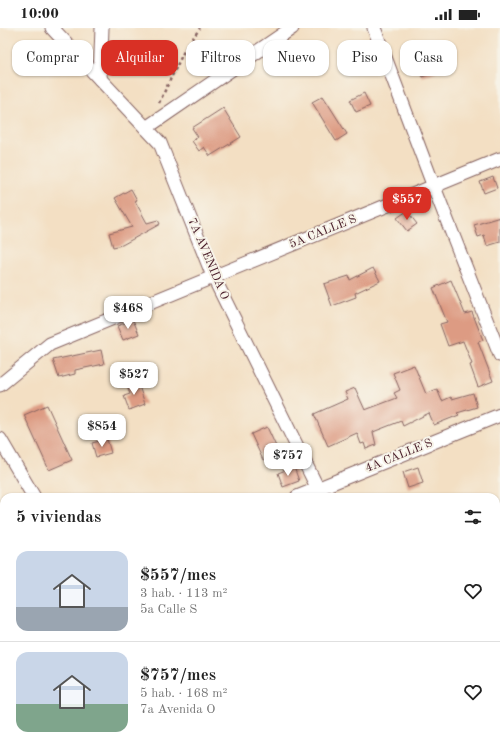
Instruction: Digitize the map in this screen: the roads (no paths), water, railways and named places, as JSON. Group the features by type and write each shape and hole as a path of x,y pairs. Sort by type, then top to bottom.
{"street":[{"name":"7A AVENIDA O","path":"52,28 160,143 213,276 319,493"},
{"path":"100,79 102,28"},
{"path":"146,128 292,28"},
{"path":"374,28 500,355"},
{"name":"5A CALLE S","path":"0,385 50,344 500,159"},
{"name":"4A CALLE S","path":"319,493 500,415"},
{"path":"0,439 32,493"}]}
